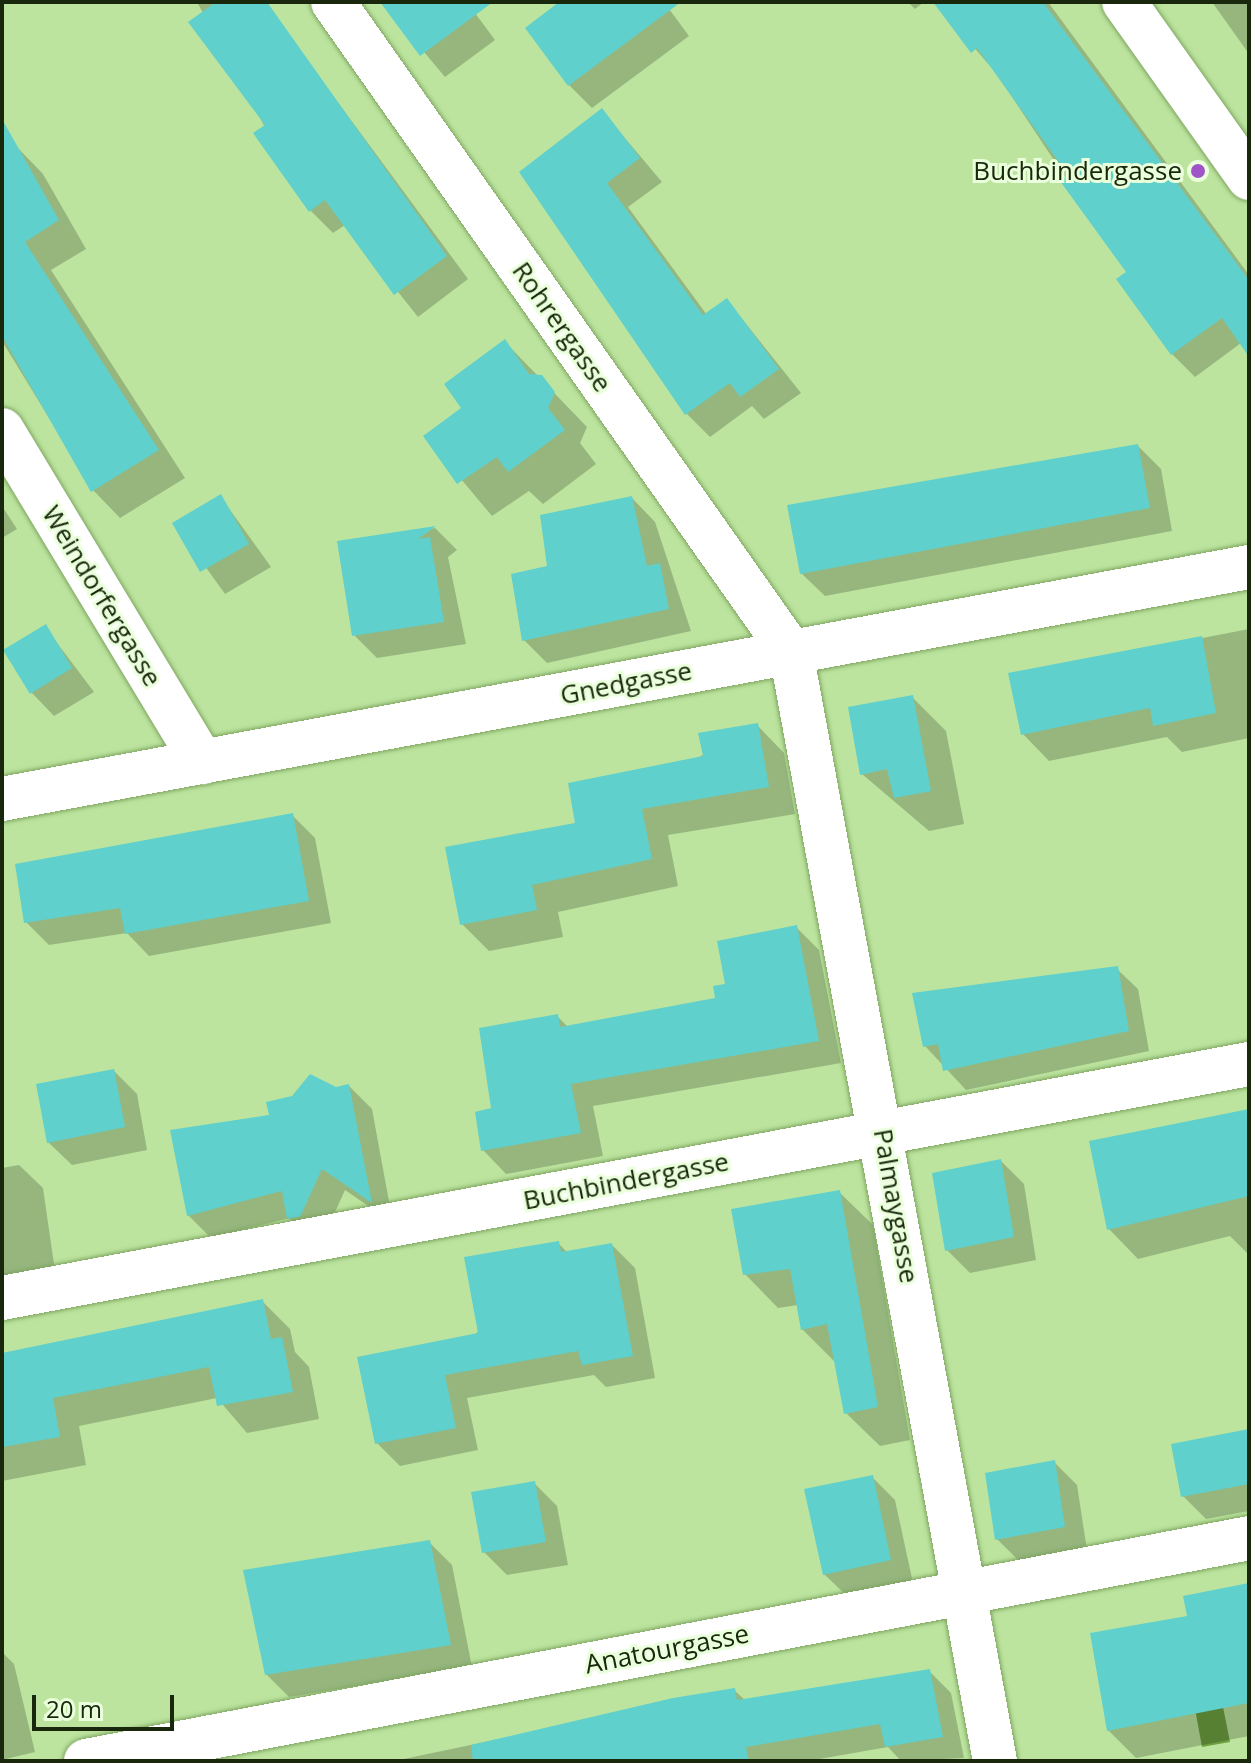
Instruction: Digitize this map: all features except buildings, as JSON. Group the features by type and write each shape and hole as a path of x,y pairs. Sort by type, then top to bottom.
{"street":[{"name":"Rohrergasse","path":"333,2 791,652"},
{"path":"1124,2 1249,178"},
{"name":"Weindorfergasse","path":"2,430 202,762"},
{"name":"Gnedgasse","path":"2,799 1249,567"},
{"name":"Palmaygasse","path":"791,652 884,1133 995,1761"},
{"name":"Buchbindergasse","path":"2,1298 1249,1064"},
{"name":"Anatourgasse","path":"86,1761 1249,1538"}],"shaded area":[{"path":"1219,1687 1230,1742 1202,1747 1192,1692"}],"place":[{"name":"Buchbindergasse","path":"1198,171"}]}
